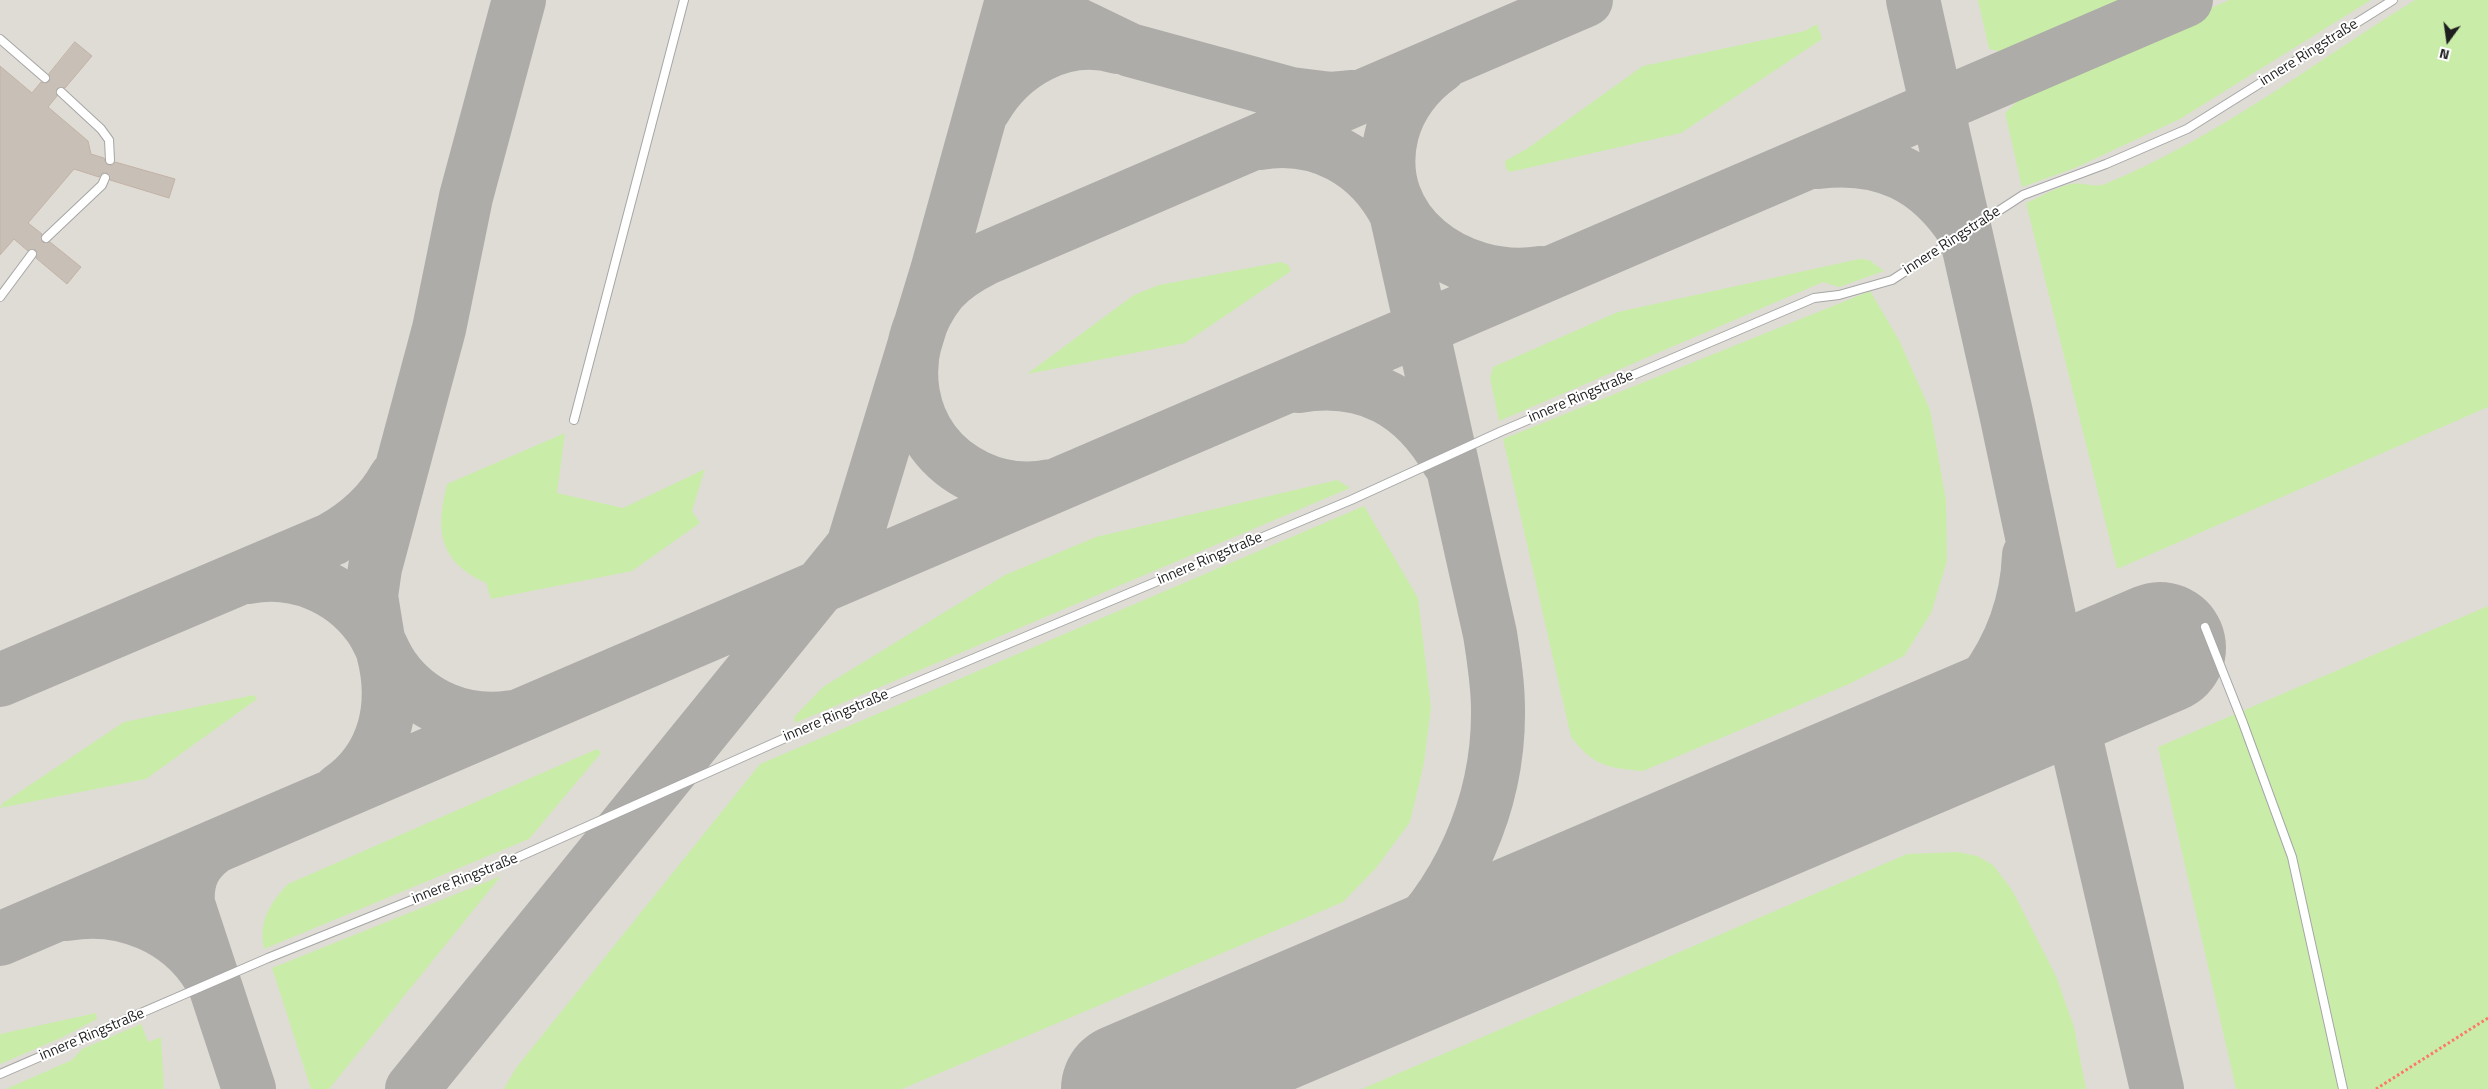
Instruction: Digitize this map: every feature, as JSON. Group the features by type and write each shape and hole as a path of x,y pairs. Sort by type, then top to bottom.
{"lane":[{"path":"574,420 684,0"},
{"name":"innere Ringstraße","path":"0,1074 268,958 514,859 810,727 1352,500 1502,431 1814,298 1838,295 1892,280 2023,194 2106,164 2187,129 2393,0"},
{"path":"0,40 45,78"},
{"path":"61,92 100,129 108,140 110,160"},
{"path":"46,238 102,185 105,178"},
{"path":"0,297 32,254"},
{"path":"2205,627 2244,723 2292,856 2343,1089"}],"path":[{"path":"2376,1089 2488,1018"}],"shaded area":[{"path":"0,0 2488,0 2488,1089 0,1089"}],"green space":[{"path":"1978,0 2137,0 2021,50 2008,53 1989,49"},
{"path":"2229,0 2371,0 2180,119 2075,168 2022,187 2005,113 2029,90"},
{"path":"2415,0 2488,0 2488,407 2117,569 2026,203 2065,185 2105,184 2186,145 2264,98"},
{"path":"1817,24 1822,39 1681,133 1510,172 1506,169 1505,161 1528,148 1643,66 1805,31"},
{"path":"1859,259 1869,260 1884,271 1839,287 1823,282 1499,421 1490,378 1493,367 1618,312"},
{"path":"1281,262 1288,265 1291,271 1185,343 1027,374 1134,295 1159,285"},
{"path":"1870,291 1899,340 1930,410 1946,500 1947,561 1931,613 1904,656 1849,684 1643,771 1610,767 1594,760 1571,737 1503,439"},
{"path":"565,433 557,493 623,508 705,469 692,511 700,523 632,571 491,599 486,583 470,575 458,565 444,543 441,516 447,484"},
{"path":"1337,480 1350,488 795,723 794,717 823,687 1005,575 1096,537"},
{"path":"1364,506 1418,598 1431,707 1424,763 1410,822 1376,868 1343,902 902,1089 504,1089 516,1068 760,764"},
{"path":"2488,606 2488,1089 2236,1089 2158,747"},
{"path":"254,695 257,699 146,779 0,808 3,803 124,722"},
{"path":"597,749 601,753 529,839 264,949 264,922 276,898 288,884"},
{"path":"1958,852 1977,856 1993,865 2012,890 2056,976 2074,1027 2086,1089 1362,1089 1907,854"},
{"path":"501,876 329,1089 311,1089 272,968"},
{"path":"96,1013 97,1019 63,1037 0,1064 0,1034"},
{"path":"141,1024 148,1042 161,1037 164,1089 6,1089 72,1060 82,1049"}],"building":[{"path":"75,42 92,56 65,88 57,89 57,96 48,107 88,141 91,154 104,158 107,165 113,165 115,162 175,179 169,198 110,180 107,173 102,173 99,177 74,169 28,223 42,234 42,242 50,242 81,267 67,284 36,258 36,250 28,251 14,239 0,255 0,66 32,93 41,82 46,83 50,81 49,74"}],"taxiway":[{"path":"378,639 371,596 375,568 439,329 466,197 519,0"},
{"path":"412,1089 853,546 937,271 1012,0"},
{"path":"1026,0 1130,50 1291,94 1331,99 1353,97"},
{"path":"1051,486 1042,488 1004,486 977,477 952,462 933,442 920,419 913,393 911,367 916,340 925,314 941,290 951,280 984,259 1586,0"},
{"path":"1913,0 2006,413 2064,688 2157,1089"},
{"path":"0,939 2186,0"},
{"path":"984,109 995,92 1008,78 1040,55 1059,47 1078,43 1098,43 1118,47"},
{"path":"1440,66 1424,79 1410,95 1395,123 1388,165 1394,195 1407,220 1427,242 1452,258 1480,269 1510,274 1541,273"},
{"path":"1259,143 1281,141 1302,143 1322,147 1340,155 1357,166 1372,180 1386,196 1397,215"},
{"path":"1818,162 1841,160 1863,162 1883,166 1902,173 1919,183 1935,196 1964,231"},
{"path":"1283,1022 1336,994 1386,959 1412,935 1434,907 1453,878 1482,814 1491,780 1496,745 1497,691 1490,634 1390,186"},
{"path":"1298,386 1345,385 1366,389 1386,397 1404,408 1420,423 1435,440 1448,461"},
{"path":"0,680 332,539 368,513 395,478"},
{"path":"1875,769 1906,752 1935,732 1961,710 1983,684 2001,655 2015,624 2025,591 2029,555"},
{"path":"248,577 282,575 315,583 331,591 345,600 369,625 393,668 417,693 445,710 461,715 495,719 512,717"},
{"path":"340,790 356,777 368,762 378,746 384,729 389,691 383,652"},
{"path":"216,846 202,857 193,870 190,878 188,904 249,1089"},
{"path":"67,914 108,913 148,923 182,945 197,959 209,976"}],"runway":[{"path":"1127,1089 2160,648"}]}
